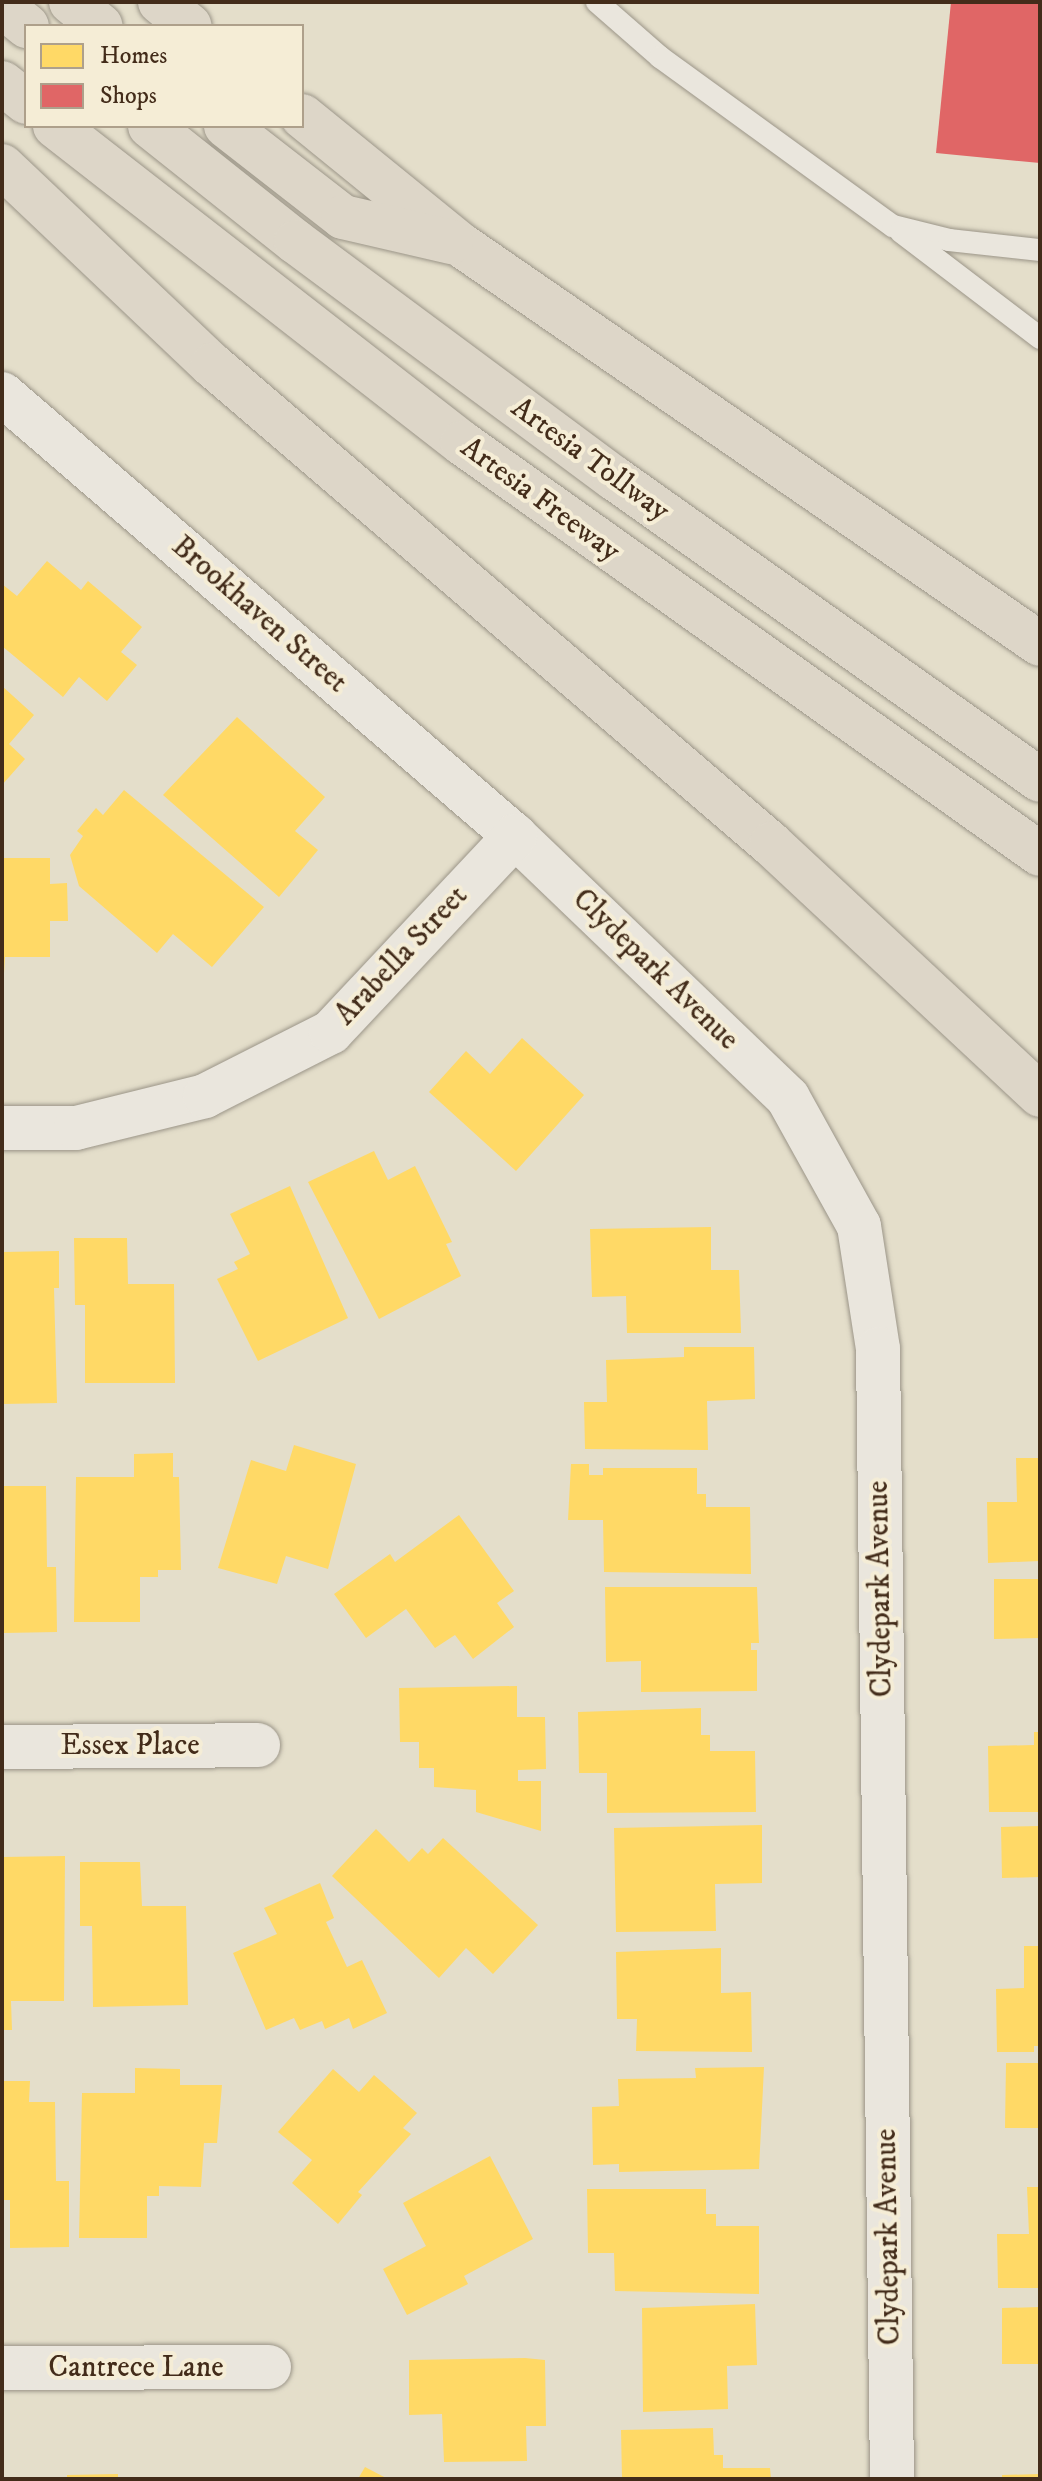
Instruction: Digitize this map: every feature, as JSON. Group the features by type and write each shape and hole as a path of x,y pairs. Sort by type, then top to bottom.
{"highway":[{"path":"71,2 98,24"},
{"path":"160,2 188,24"},
{"path":"2,6 24,24"},
{"path":"2,83 24,100"},
{"path":"304,118 461,245 1040,644"},
{"name":"Artesia Freeway","path":"58,128 462,443 1040,854"},
{"name":"Artesia Tollway","path":"153,128 296,242 601,469 1040,780"},
{"path":"229,128 343,217 461,245"},
{"path":"2,166 212,365 771,844 1040,1095"}],"street":[{"name":"Brookhaven Street","path":"2,394 515,836"},
{"name":"Arabella Street","path":"2,1128 76,1128 205,1096 331,1032 515,836"},
{"name":"Clydepark Avenue","path":"515,836 788,1098 859,1226 878,1349 892,2479"},
{"name":"Essex Place","path":"2,1747 258,1745"},
{"name":"Cantrece Lane","path":"2,2368 269,2367"}],"lane":[{"path":"597,2 660,57 893,226 1040,338"},
{"path":"893,226 949,240 1040,250"}],"building: Homes":[{"path":"47,561 81,590 88,581 142,627 121,652 137,665 107,701 79,677 63,697 2,646 2,584 17,596"},
{"path":"2,686 34,715 9,744 25,759 2,785"},
{"path":"237,717 325,797 295,831 318,850 279,897 163,795"},
{"path":"124,790 264,907 212,967 173,934 157,953 79,886 70,855 83,836 77,831 96,808 103,815"},
{"path":"2,858 50,858 50,884 67,883 68,921 50,921 50,957 5,957 2,1006"},
{"path":"522,1038 584,1095 516,1171 429,1092 466,1051 490,1074"},
{"path":"374,1151 388,1180 415,1166 452,1242 446,1244 461,1276 379,1319 308,1182"},
{"path":"290,1186 348,1318 258,1361 217,1279 238,1269 234,1262 250,1254 230,1214"},
{"path":"711,1227 711,1270 739,1270 741,1333 627,1333 626,1296 592,1297 590,1229"},
{"path":"74,1238 127,1238 128,1284 174,1284 175,1383 85,1383 85,1305 75,1305"},
{"path":"59,1251 59,1288 54,1288 57,1403 2,1404 2,1252"},
{"path":"684,1347 754,1347 755,1399 707,1401 708,1450 585,1449 584,1402 607,1402 606,1360 684,1357"},
{"path":"294,1445 356,1464 328,1569 286,1556 277,1584 218,1568 251,1460 286,1471"},
{"path":"173,1453 173,1477 179,1477 181,1570 158,1570 158,1577 140,1577 140,1622 74,1622 76,1477 134,1477 134,1454"},
{"path":"1016,1458 1040,1458 1040,1561 988,1563 987,1502 1017,1502"},
{"path":"571,1464 589,1464 589,1475 603,1475 603,1468 697,1468 697,1494 706,1494 706,1507 750,1507 751,1574 604,1572 603,1520 568,1520"},
{"path":"2,1486 46,1486 47,1567 56,1567 57,1632 4,1633"},
{"path":"459,1515 514,1591 497,1603 514,1627 473,1659 455,1635 435,1648 406,1609 366,1638 334,1594 390,1554 395,1562"},
{"path":"994,1579 1040,1579 1040,1638 994,1639"},
{"path":"605,1587 757,1587 759,1643 751,1643 751,1650 757,1650 757,1691 641,1692 641,1661 606,1662"},
{"path":"517,1686 517,1717 545,1717 546,1769 518,1770 518,1781 541,1781 541,1831 476,1812 476,1790 434,1787 434,1768 419,1768 419,1742 400,1742 399,1688"},
{"path":"701,1708 701,1735 710,1735 710,1751 755,1751 756,1812 607,1813 607,1773 579,1773 578,1712"},
{"path":"1034,1732 1040,1732 1040,1812 989,1812 988,1746 1034,1745"},
{"path":"762,1825 762,1883 715,1884 716,1931 616,1932 614,1828"},
{"path":"1040,1826 1040,1877 1002,1878 1001,1827"},
{"path":"376,1829 409,1862 422,1848 428,1854 443,1838 538,1925 493,1974 466,1948 439,1978 332,1876"},
{"path":"65,1856 64,2001 11,2001 12,2030 2,2030 2,1857"},
{"path":"80,1862 140,1862 142,1906 186,1906 188,2005 93,2007 92,1926 80,1926"},
{"path":"320,1883 334,1918 326,1922 347,1967 362,1960 387,2013 353,2029 349,2018 325,2029 322,2021 300,2030 294,2018 266,2030 233,1953 277,1934 264,1908"},
{"path":"1024,1946 1040,1946 1040,2046 1034,2046 1034,2052 997,2052 996,1989 1024,1988"},
{"path":"721,1948 721,1993 751,1992 752,2052 636,2051 637,2019 617,2019 616,1952"},
{"path":"1006,2063 1040,2063 1040,2128 1005,2128"},
{"path":"764,2067 759,2169 619,2172 619,2164 593,2165 592,2107 619,2106 618,2079 696,2078 695,2068"},
{"path":"135,2068 180,2069 180,2085 222,2085 217,2143 204,2143 201,2187 159,2186 159,2196 147,2196 147,2238 79,2238 82,2093 135,2093"},
{"path":"333,2069 359,2092 374,2075 417,2113 403,2128 411,2134 358,2192 362,2195 338,2224 292,2183 312,2160 278,2132"},
{"path":"2,2081 30,2081 29,2102 55,2102 56,2181 69,2181 69,2247 10,2248 10,2200 2,2200"},
{"path":"490,2156 533,2239 464,2276 468,2284 407,2315 383,2269 426,2246 403,2203"},
{"path":"1027,2187 1040,2187 1040,2288 998,2288 997,2234 1029,2234"},
{"path":"587,2189 706,2189 706,2214 716,2214 716,2226 759,2226 759,2294 615,2291 614,2253 588,2253"},
{"path":"755,2304 757,2365 727,2366 728,2409 643,2412 642,2308"},
{"path":"1040,2307 1040,2364 1002,2364 1002,2308"},
{"path":"409,2360 545,2360 546,2426 526,2426 527,2461 444,2462 442,2414 409,2415"},
{"path":"713,2428 714,2455 723,2455 723,2468 770,2468 771,2479 622,2479 621,2430"},
{"path":"365,2467 388,2479 358,2479"},
{"path":"118,2474 118,2479 67,2479 67,2475"},
{"path":"1040,2474 1040,2479 1002,2479 1002,2475"}],"building: Shops":[{"path":"951,2 1040,2 1040,163 936,153"}]}
